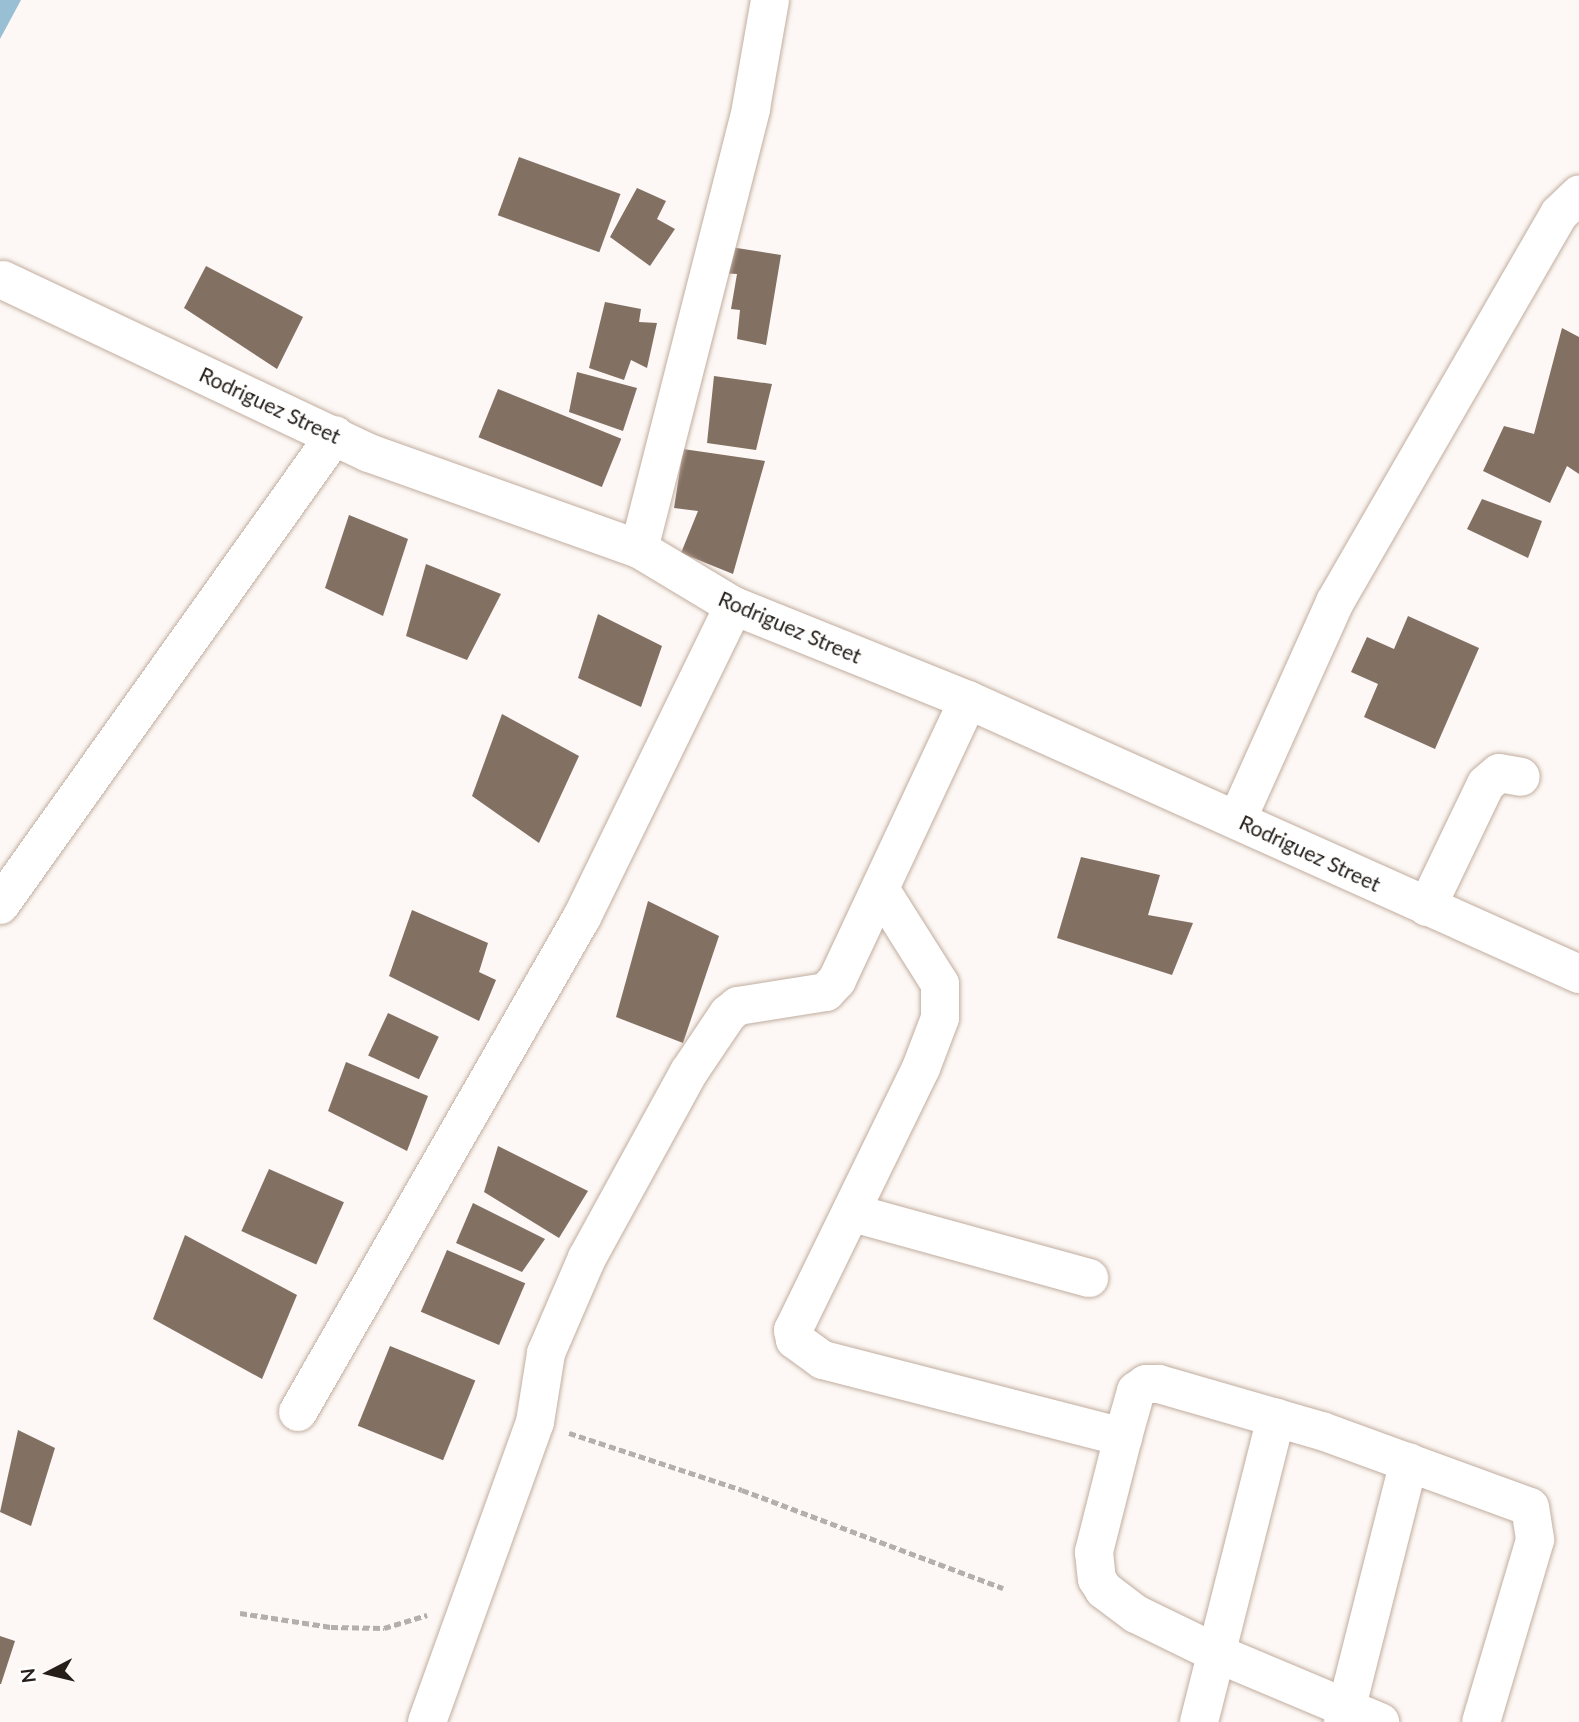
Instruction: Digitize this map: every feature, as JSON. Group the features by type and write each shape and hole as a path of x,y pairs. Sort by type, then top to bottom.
{"street":[{"path":"639,550 751,108 770,0"},
{"path":"1237,820 1335,602 1559,214 1579,195"},
{"name":"Rodriguez Street","path":"3,280 369,453 639,550 734,606 968,700 1579,974"},
{"path":"0,905 335,435"},
{"path":"298,1412 582,918 734,606"},
{"path":"427,1722 475,1579 535,1422 545,1353 570,1292 711,1037 738,1006 826,992 837,980 882,892 968,700"},
{"path":"1427,907 1486,784 1499,773 1521,777"},
{"path":"882,892 940,984 940,1018 853,1213 793,1330 807,1353 1123,1437"},
{"path":"853,1213 1089,1278"},
{"path":"1409,1462 1357,1717 1136,1614 1115,1601 1097,1579 1094,1552 1136,1391 1146,1384 1276,1418 1409,1462 1519,1500 1534,1514 1535,1540 1481,1722"},
{"path":"1199,1722 1276,1418"}],"path":[{"path":"535,1422 742,1490 1003,1588"},
{"path":"240,1614 331,1627 384,1628 437,1611 475,1579"}],"water":[{"path":"0,0 21,0 0,39"}],"building":[{"path":"519,157 620,194 599,252 498,215"},
{"path":"637,188 666,201 657,219 675,229 650,266 610,237"},
{"path":"724,246 781,255 766,345 737,339 740,310 731,309 737,274 720,273"},
{"path":"206,266 303,317 277,369 184,308"},
{"path":"605,302 641,309 639,322 657,323 647,368 631,360 624,380 589,368"},
{"path":"1562,328 1579,337 1579,474 1567,466 1550,503 1483,471 1504,426 1534,434"},
{"path":"577,372 637,388 623,431 569,412"},
{"path":"714,376 772,384 756,450 707,443"},
{"path":"498,389 621,439 602,487 479,437"},
{"path":"683,449 765,461 733,574 681,553 698,511 674,508"},
{"path":"1482,499 1542,521 1528,558 1467,529"},
{"path":"349,515 408,539 383,616 325,588"},
{"path":"426,564 501,594 467,660 406,636"},
{"path":"598,614 662,646 641,707 578,678"},
{"path":"1408,616 1479,648 1435,749 1364,717 1378,684 1351,672 1367,637 1394,649"},
{"path":"502,714 579,756 539,843 472,796"},
{"path":"1081,857 1160,875 1148,915 1193,923 1172,975 1057,938"},
{"path":"648,901 719,936 683,1043 616,1017"},
{"path":"412,910 488,943 479,972 496,980 479,1021 389,976"},
{"path":"388,1013 439,1037 419,1079 368,1056"},
{"path":"346,1062 428,1096 407,1151 328,1111"},
{"path":"498,1146 588,1191 559,1238 484,1192"},
{"path":"269,1169 344,1202 316,1264 241,1231"},
{"path":"473,1203 545,1239 522,1272 456,1243"},
{"path":"185,1235 297,1295 262,1379 153,1319"},
{"path":"447,1250 525,1283 499,1345 421,1312"},
{"path":"390,1346 475,1380 443,1460 358,1426"},
{"path":"18,1430 55,1448 31,1526 0,1512"},
{"path":"0,1636 15,1641 1,1684 0,1684"}]}
